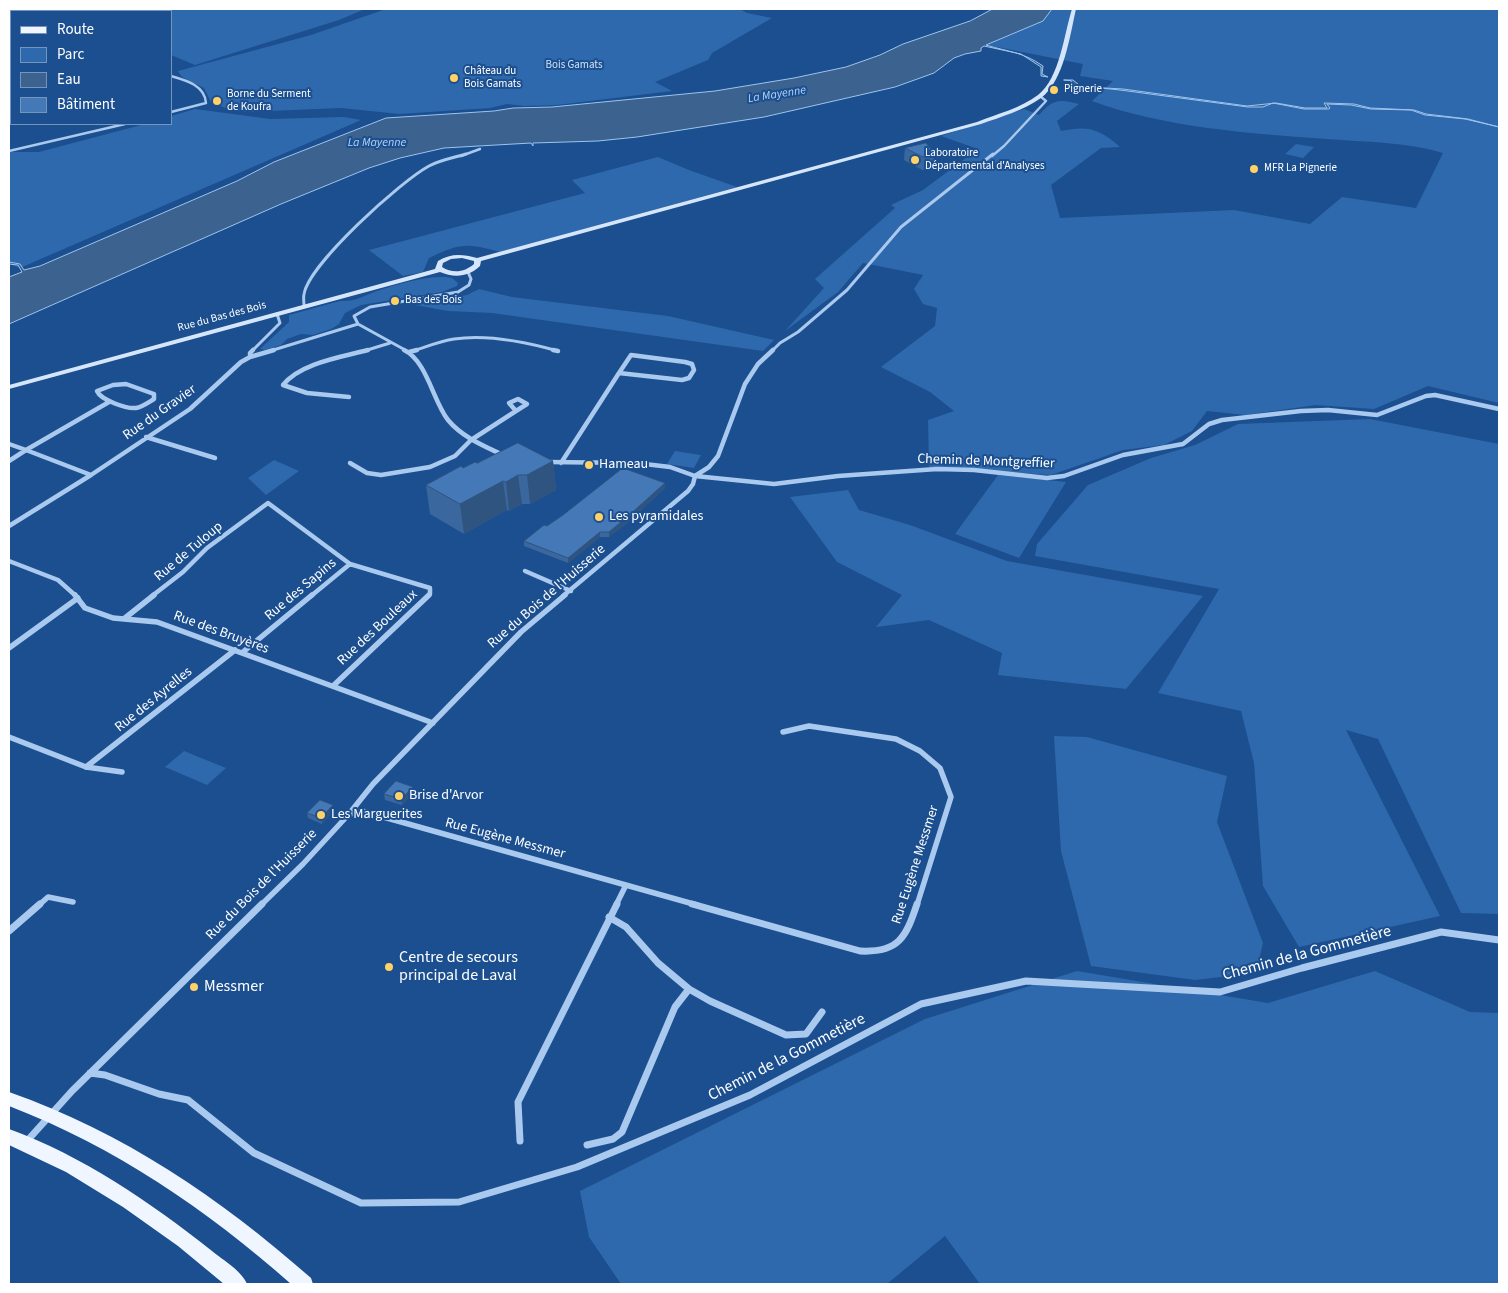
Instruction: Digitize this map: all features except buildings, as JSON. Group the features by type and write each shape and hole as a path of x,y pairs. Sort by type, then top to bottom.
{"main road":[{"path":"477,260 478,265 468,272 450,273 441,270 438,265 449,258 462,256 477,260 979,122 1014,110 1040,96 1047,90 1054,78 1074,9"},
{"name":"Rue du Bas des Bois","path":"9,387 441,270"},
{"path":"9,1099 51,1114 156,1168 222,1214 304,1284"},
{"path":"17,1140 78,1168 126,1196 201,1252 238,1284"}],"street":[{"path":"172,76 200,88 207,99 206,103 172,112"},
{"name":"Rue du Bois de l'Huisserie","path":"17,1140 51,1114 90,1073 303,864 350,814 373,784 521,632 688,491 693,484 695,476 715,462 745,384 758,364 780,343 798,332 847,290 901,227 1004,146 1046,100 1040,96"},
{"path":"9,151 121,125"},
{"path":"304,306 303,296 315,271 375,210 422,170 434,163 480,149"},
{"path":"468,272 471,279 469,285 458,292 370,307 354,316 354,319 358,324 408,352 422,369 448,420 471,440 494,452 509,457"},
{"path":"250,358 250,353 280,323 276,314"},
{"name":"Rue du Gravier","path":"9,526 91,475 190,409 233,369 250,358 358,324"},
{"path":"408,352 454,339 470,338 546,347 558,351"},
{"path":"349,397 295,391 284,385 290,376 302,369 390,343"},
{"path":"561,463 619,372 631,355 684,362 692,364 694,370 689,378 682,380 619,372"},
{"path":"9,461 109,402 136,408 154,399 154,394 126,383 110,384 97,391 99,396 109,402"},
{"name":"Chemin de Montgreffier","path":"543,462 636,463 670,467 695,476 774,484 838,476 938,469 974,470 1033,477 1056,477 1064,476 1123,455 1183,444 1209,424 1222,420 1328,410 1377,415 1385,414 1426,396 1435,395 1499,409"},
{"path":"350,463 367,473 381,476 430,467 455,456 471,440 517,412"},
{"path":"146,437 215,458"},
{"path":"9,444 91,475"},
{"name":"Rue des Bouleaux","path":"268,503 350,564 430,588 430,594 333,686"},
{"name":"Rue de Tuloup","path":"125,618 183,572 207,548 268,503"},
{"name":"Rue des Bruyères","path":"9,561 58,580 78,598 85,608 113,618 157,622 433,723"},
{"name":"Rue des Sapins","path":"243,652 350,564"},
{"path":"525,571 571,590"},
{"path":"9,648 78,598"},
{"name":"Rue des Ayrelles","path":"86,767 235,650"},
{"name":"Rue Eugène Messmer","path":"350,814 362,811 860,952 880,951 891,948 904,938 951,797 940,768 920,751 896,739 809,726 783,732"},
{"path":"9,737 86,767 122,772"},
{"path":"520,1141 518,1102 626,885"},
{"path":"10,928 48,897 73,902"},
{"path":"609,917 626,927 658,962 689,989 710,1001 786,1035 806,1034 822,1012"},
{"name":"Chemin de la Gommetière","path":"90,1073 106,1075 159,1094 188,1100 254,1153 361,1203 459,1202 577,1167 750,1095 921,1004 1026,981 1220,992 1302,968 1441,932 1499,940"},
{"path":"587,1145 613,1138 622,1132 675,1007 689,989"}],"green space":[{"path":"365,9 339,20 195,65 172,55 172,10 23,10"},
{"name":"Bois Gamats","path":"386,9 740,9 747,13 772,18 712,53 708,60 655,82 672,91 557,105 524,106 507,104 490,108 399,114 341,108 245,112 228,109 211,102 204,88 182,77 178,71 311,35"},
{"path":"1052,9 1499,9 1499,403 1428,386 1374,409 1316,405 1246,415 1207,411 1192,431 1164,445 1123,450 1051,475 929,467 928,420 954,411 930,392 881,367 935,326 937,308 923,304 914,289 923,275 863,263 838,292 785,331 824,288 815,279 895,208 891,205 923,190 978,149 941,136 1024,109 1039,115 1053,103 1066,101 1079,104 1057,121 1061,131 1079,128 1093,130 1100,132 1120,147 1101,148 1051,185 1060,218 1234,210 1310,224 1342,197 1416,208 1443,153 1429,149 1371,142 1238,132 1148,117 1092,101 1113,81 1080,76 1083,64 987,45 1043,21"},
{"path":"195,109 270,119 344,117 361,120 20,268 9,264 9,152 39,152 141,125 172,125 172,116"},
{"path":"1296,144 1314,147 1303,158 1285,154"},
{"path":"658,157 737,187 500,252 471,246 449,249 429,258 423,272 403,276 369,250 585,193 572,180"},
{"path":"452,278 458,283 457,286 442,292 361,305 345,313 339,324 331,329 313,335 301,334 287,339 281,345 265,350 260,349 289,322 289,315 340,301 354,300 411,281"},
{"path":"479,289 512,297 668,316 774,340 763,351 492,313 448,311 415,305 467,295"},
{"path":"1370,419 1499,444 1499,914 1461,913 1378,739 1346,730 1440,916 1299,947 1263,886 1254,763 1241,711 1158,693 1219,589 1035,556 1037,544 1088,485 1151,458 1195,445 1238,424"},
{"path":"675,451 701,455 694,468 667,464"},
{"path":"274,460 299,471 266,495 248,478"},
{"path":"998,475 1066,482 1019,558 955,534"},
{"path":"848,490 859,510 910,525 1007,561 1203,596 1126,689 998,675 1002,653 929,620 876,627 902,595 837,562 790,497"},
{"path":"1054,736 1087,737 1227,776 1217,822 1263,943 1256,973 1195,980 1091,966 1061,851"},
{"path":"184,751 226,768 207,785 165,767"},
{"path":"1077,971 1268,1003 1375,971 1470,1012 1499,1013 1499,1284 980,1284 945,1236 887,1284 621,1284 589,1237 580,1191 925,1019"}],"water":[{"name":"La Mayenne","path":"993,9 1052,9 1043,21 986,45 1015,53 984,46 981,48 981,51 954,58 934,73 895,87 764,117 637,137 598,141 533,143 533,146 531,143 444,148 400,158 369,168 281,204 9,324 9,277 22,272 18,265 9,264 9,262 20,264 24,270 40,266 237,181 274,162 386,118 513,108 552,107 715,91 794,78 846,67 880,55 903,44 970,21"},
{"path":"1023,55 1043,66 1042,74 1048,77 1041,76 1041,67"},
{"path":"1064,80 1073,80 1079,85 1084,86 1072,85 1071,81"},
{"path":"1096,87 1247,106 1272,103 1263,107 1248,107"},
{"path":"1274,103 1305,108 1327,108 1324,103 1354,104 1370,108 1414,110 1426,114 1468,119 1499,127 1465,119 1425,115 1411,110 1371,109 1351,105 1327,104 1329,109 1304,109"}],"place":[{"name":"Château du Bois Gamats","path":"454,78"},
{"name":"Pignerie","path":"1054,90"},
{"name":"Borne du Serment de Koufra","path":"217,101"},
{"name":"Laboratoire Départemental d'Analyses","path":"915,160"},
{"name":"MFR La Pignerie","path":"1254,169"},
{"name":"Bas des Bois","path":"395,301"},
{"name":"Hameau","path":"589,465"},
{"name":"Les pyramidales","path":"599,517"},
{"name":"Brise d'Arvor","path":"399,796"},
{"name":"Les Marguerites","path":"321,815"},
{"name":"Centre de secours principal de Laval","path":"389,967"},
{"name":"Messmer","path":"194,987"}]}
